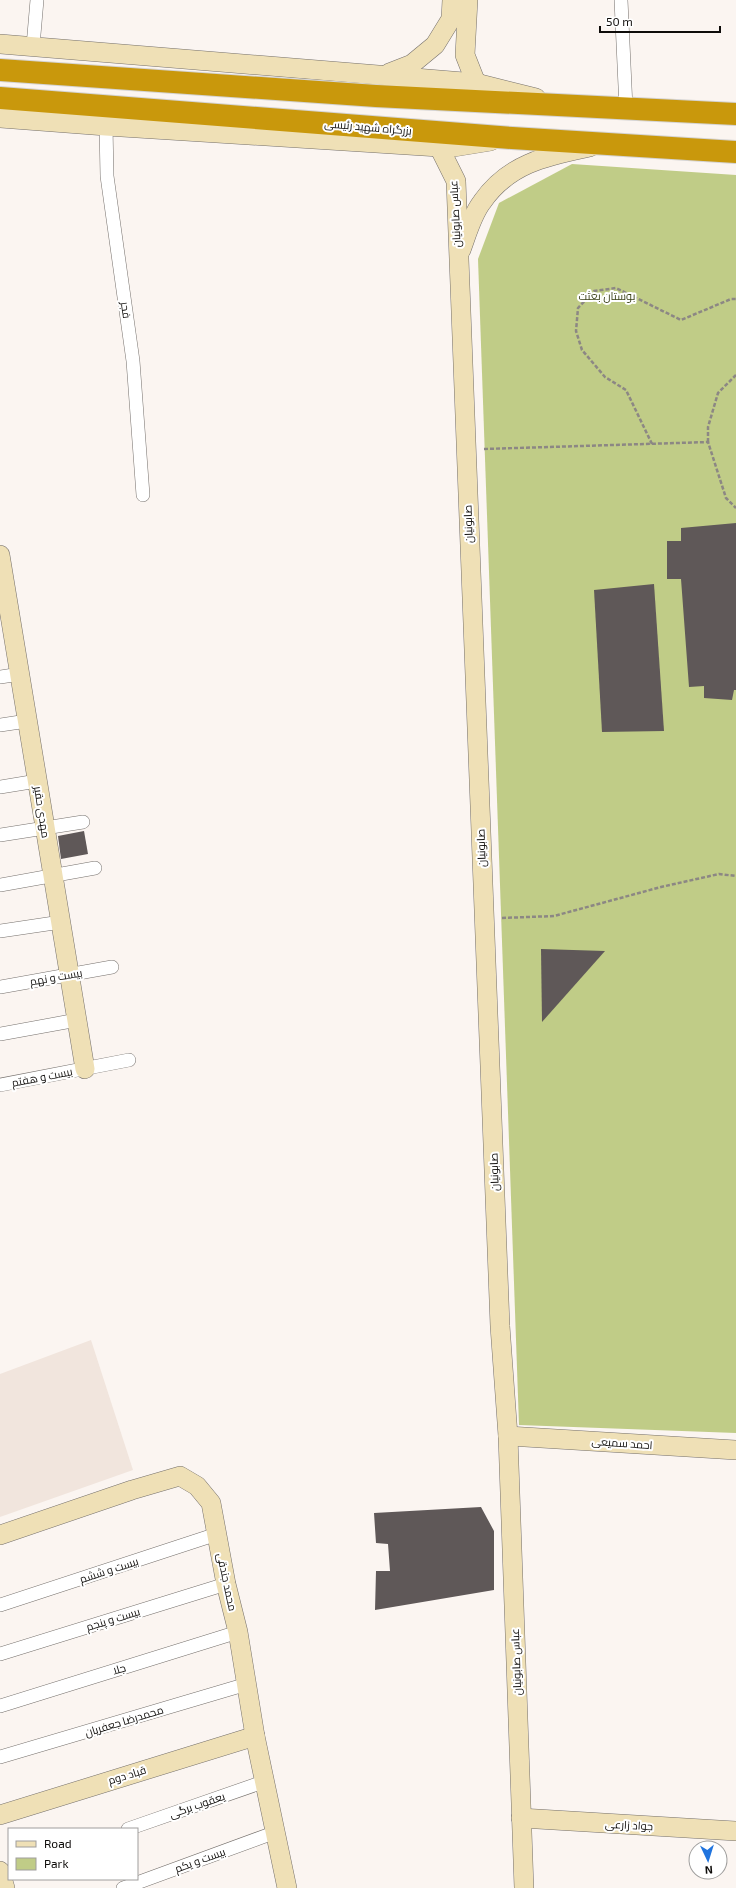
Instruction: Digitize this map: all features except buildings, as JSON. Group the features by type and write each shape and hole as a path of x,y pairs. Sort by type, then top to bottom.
{"highway":[{"path":"0,70 376,96 736,114"},
{"name":"بزرگراه شهید رئیسی","path":"0,98 512,138 736,152"}],"street":[{"path":"33,46 37,0"},
{"path":"384,75 412,64 435,45 451,19 452,0"},
{"path":"468,0 465,55 476,83"},
{"path":"621,0 626,108"},
{"path":"0,44 476,83 558,104"},
{"path":"0,118 439,147 454,147 512,138"},
{"name":"فجر","path":"106,126 107,176 133,361 143,495"},
{"path":"376,127 439,147"},
{"path":"458,260 469,229 481,202 509,174 544,157 606,144"},
{"name":"عباس صابونیان","path":"439,147 456,181 458,260"},
{"name":"صابونیان","path":"458,260 500,1326 508,1436"},
{"name":"مهدی حقیر","path":"0,555 6,627 20,674 85,1069"},
{"path":"0,677 20,674"},
{"path":"0,725 28,721"},
{"path":"0,787 37,781"},
{"path":"0,835 83,822"},
{"path":"0,885 95,868"},
{"path":"0,931 61,922"},
{"name":"بیست و نهم","path":"0,987 112,967"},
{"path":"0,1034 77,1020"},
{"name":"بیست و هفتم","path":"0,1085 129,1060"},
{"name":"عباس صابونیان","path":"508,1436 524,1888"},
{"name":"احمد سمیعی","path":"508,1436 736,1450"},
{"name":"محمد جندقی","path":"0,1535 132,1490 180,1476 197,1486 211,1503 226,1584 238,1632 254,1736 266,1781 287,1888"},
{"name":"بیست و ششم","path":"0,1605 217,1534"},
{"name":"بیست و پنجم","path":"0,1654 226,1584"},
{"name":"جلا","path":"0,1706 238,1632"},
{"name":"محمدرضا جعفریان","path":"0,1757 247,1684"},
{"name":"قباد دوم","path":"0,1815 254,1736"},
{"name":"یعقوب برگی","path":"131,1828 266,1781"},
{"name":"جواد زارعی","path":"521,1818 736,1831"},
{"name":"بیست و یکم","path":"124,1888 276,1832"}],"path":[{"path":"652,444 626,390 605,377 582,350 576,331 578,308 594,291 616,288 681,320 731,299 736,299"},
{"path":"736,375 718,394 708,426 708,442 726,498 736,508"},
{"path":"465,450 708,442"},
{"path":"484,919 554,916 661,887 719,874 736,876"}],"shaded area":[{"path":"91,1340 133,1470 0,1517 0,1374"}],"green space":[{"name":"بوستان بعثت","path":"572,164 736,175 736,1433 519,1425 478,259 499,203"}]}
